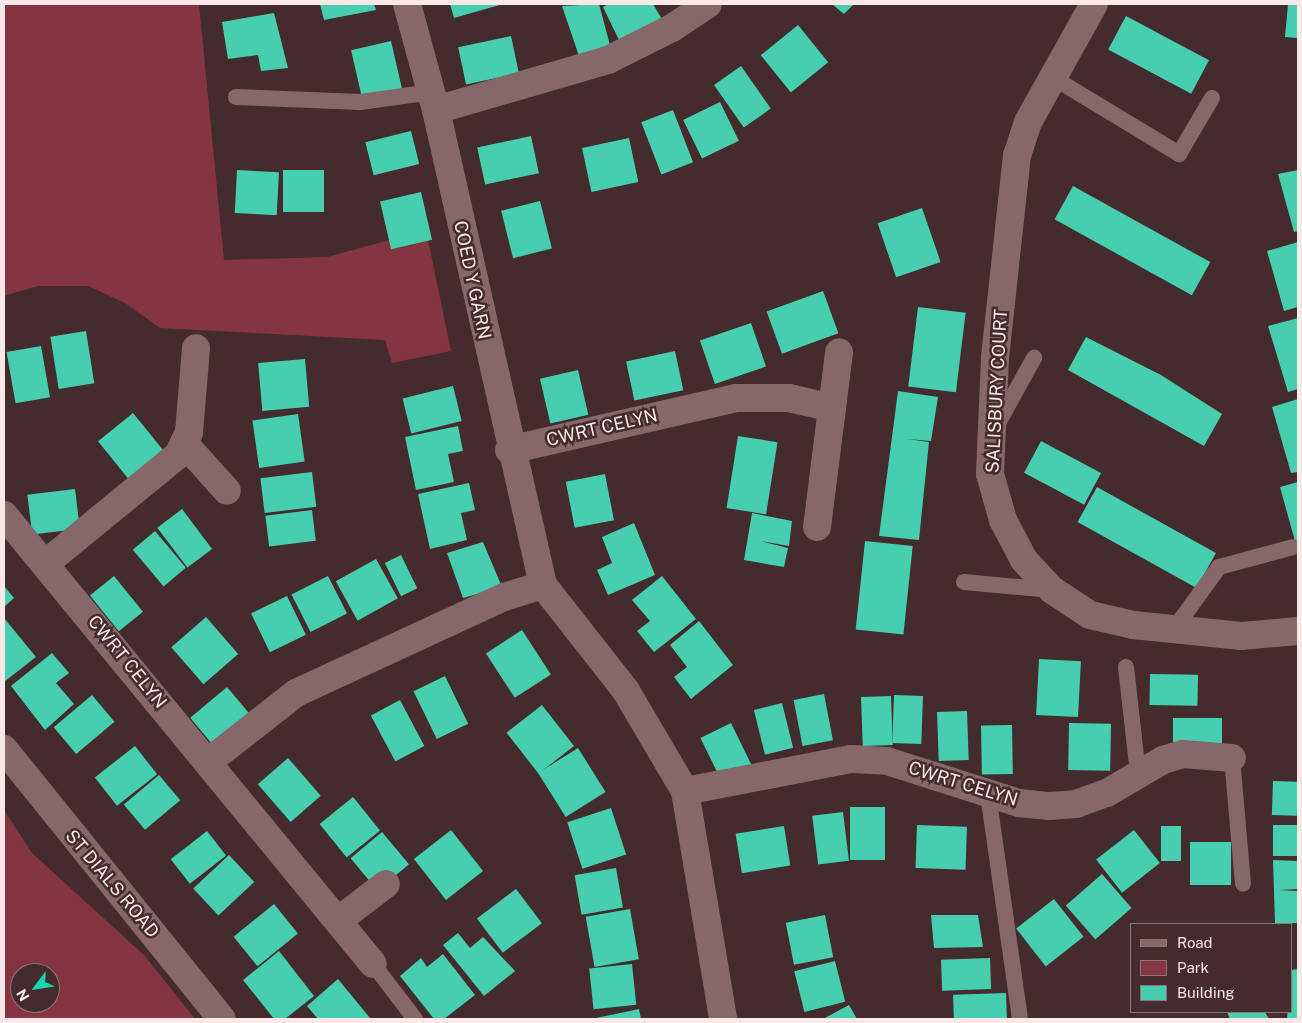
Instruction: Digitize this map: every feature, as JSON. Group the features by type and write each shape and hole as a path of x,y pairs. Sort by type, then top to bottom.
{"street":[{"name":"COED Y GARN","path":"407,4 434,101 509,450"},
{"path":"434,101 608,60 664,32 708,4"},
{"name":"SALISBURY COURT","path":"1094,4 1052,77 1017,155 995,358 990,474 1003,520 1024,560 1052,590 1090,615 1174,629 1241,636 1298,631"},
{"path":"46,563 178,455 190,432 196,348"},
{"path":"817,527 839,352"},
{"name":"CWRT CELYN","path":"509,450 727,400 789,398 832,408"},
{"path":"184,443 227,491"},
{"path":"509,450 543,585 626,691 685,791 723,1019"},
{"name":"CWRT CELYN","path":"4,515 46,563 373,964"},
{"path":"208,762 296,693 504,597 543,585"},
{"name":"ST DIALS ROAD","path":"4,748 222,1019"},
{"name":"CWRT CELYN","path":"685,791 851,759 922,770 988,794 1049,806 1076,804 1107,793 1138,774 1183,754 1232,758"},
{"path":"339,920 386,884"}],"lane":[{"path":"1052,77 1179,154 1212,98"},
{"path":"236,97 360,102 434,101"},
{"path":"992,433 1034,358"},
{"path":"1174,629 1219,567 1292,547"},
{"path":"964,582 1052,590"},
{"path":"1126,667 1138,774"},
{"path":"1232,758 1243,884"},
{"path":"988,794 1020,1019"},
{"name":"CWRT CELYN","path":"373,964 415,1019"}],"green space":[{"path":"4,4 199,4 224,260 327,257 426,230 451,351 392,363 385,340 160,328 125,303 88,286 38,286 4,296"},
{"path":"4,810 32,853 145,956 195,1019 4,1019"}],"building":[{"path":"320,4 374,4 376,10 324,20"},
{"path":"450,4 503,4 454,18"},
{"path":"599,4 611,49 579,56 562,6"},
{"path":"608,4 653,4 663,21 620,42 603,7"},
{"path":"832,4 854,4 844,14"},
{"path":"1288,4 1298,4 1298,38 1285,37"},
{"path":"274,13 288,68 261,71 258,55 228,59 222,22"},
{"path":"1126,16 1209,60 1191,94 1108,50"},
{"path":"798,25 828,62 791,93 761,55"},
{"path":"511,36 519,73 466,84 458,47"},
{"path":"391,41 402,89 362,98 351,50"},
{"path":"741,66 771,109 744,128 714,85"},
{"path":"720,102 739,141 702,159 683,120"},
{"path":"673,110 693,162 661,174 641,122"},
{"path":"411,131 419,164 374,175 365,142"},
{"path":"531,136 539,173 485,185 477,147"},
{"path":"629,138 638,182 591,192 582,148"},
{"path":"237,170 279,172 277,215 235,213"},
{"path":"283,170 324,170 324,212 283,212"},
{"path":"1298,170 1298,231 1294,232 1278,174"},
{"path":"1073,186 1210,262 1192,295 1055,219"},
{"path":"421,192 432,240 391,249 380,201"},
{"path":"540,201 552,249 513,258 501,211"},
{"path":"922,208 941,262 896,277 878,223"},
{"path":"1298,242 1298,307 1284,311 1267,251"},
{"path":"823,291 838,333 782,354 767,312"},
{"path":"918,307 966,313 956,392 908,386"},
{"path":"1298,318 1298,389 1288,392 1268,326"},
{"path":"751,323 766,366 715,384 700,341"},
{"path":"86,331 94,383 59,389 50,337"},
{"path":"1086,337 1161,375 1222,414 1204,446 1068,370"},
{"path":"41,346 50,397 16,403 7,352"},
{"path":"675,351 683,390 634,401 626,361"},
{"path":"305,359 309,407 262,411 258,363"},
{"path":"578,370 588,415 550,424 540,379"},
{"path":"453,386 462,421 411,434 403,399"},
{"path":"898,391 938,397 931,441 907,439 929,442 919,540 879,536"},
{"path":"1298,399 1298,472 1291,473 1272,407"},
{"path":"133,413 164,451 129,479 98,441"},
{"path":"298,414 305,462 259,468 252,420"},
{"path":"458,426 463,451 448,454 454,482 416,490 405,437"},
{"path":"738,436 778,442 766,514 727,508"},
{"path":"1041,441 1101,473 1084,505 1024,473"},
{"path":"312,472 316,507 265,513 260,478"},
{"path":"605,474 614,520 575,528 566,482"},
{"path":"1298,482 1298,552 1280,487"},
{"path":"469,483 475,510 461,513 467,540 430,549 418,494"},
{"path":"1097,487 1216,553 1197,588 1078,522"},
{"path":"75,489 80,529 32,535 27,495"},
{"path":"182,509 212,549 187,568 157,528"},
{"path":"312,510 316,541 269,546 265,516"},
{"path":"752,513 792,521 789,546 760,541 788,548 784,567 744,560"},
{"path":"634,523 655,575 608,595 597,570 612,563 602,537"},
{"path":"155,531 186,568 164,586 133,550"},
{"path":"865,541 913,546 903,635 856,630"},
{"path":"483,542 502,587 463,598 447,553"},
{"path":"401,555 417,588 401,596 385,563"},
{"path":"376,559 398,598 358,621 336,581"},
{"path":"114,576 143,612 119,631 90,596"},
{"path":"328,576 347,613 311,632 291,595"},
{"path":"662,576 696,619 654,652 637,631 650,621 632,600"},
{"path":"4,586 14,598 4,607"},
{"path":"287,596 306,635 270,652 251,614"},
{"path":"206,617 238,654 203,684 171,647"},
{"path":"4,618 36,657 4,682"},
{"path":"699,621 733,665 691,699 674,677 687,667 670,645"},
{"path":"522,630 551,674 515,698 486,653"},
{"path":"52,653 69,673 56,683 74,704 45,730 11,686"},
{"path":"1039,659 1081,661 1078,717 1036,715"},
{"path":"1150,674 1198,675 1197,706 1149,705"},
{"path":"445,676 468,724 437,739 414,691"},
{"path":"227,687 249,713 212,744 190,718"},
{"path":"824,694 833,740 803,746 794,700"},
{"path":"92,695 114,722 76,754 54,727"},
{"path":"894,695 923,696 921,744 892,743"},
{"path":"891,696 893,745 863,746 861,697"},
{"path":"400,700 424,746 395,761 371,715"},
{"path":"782,703 793,748 765,755 754,710"},
{"path":"542,705 574,746 539,774 507,733"},
{"path":"967,711 969,760 939,761 937,712"},
{"path":"1173,718 1222,718 1222,750 1173,750"},
{"path":"731,723 753,768 722,783 700,738"},
{"path":"1069,723 1111,724 1110,771 1068,770"},
{"path":"1012,725 1013,774 982,775 981,726"},
{"path":"135,746 157,774 117,806 95,777"},
{"path":"578,748 606,792 566,817 538,773"},
{"path":"288,758 321,796 291,822 258,784"},
{"path":"159,775 180,800 145,830 124,805"},
{"path":"1273,781 1298,782 1297,816 1272,815"},
{"path":"353,797 380,830 347,857 320,824"},
{"path":"850,807 885,807 885,860 850,860"},
{"path":"611,808 626,855 582,869 567,822"},
{"path":"843,812 849,861 818,864 812,816"},
{"path":"917,825 967,827 965,870 915,868"},
{"path":"1273,825 1298,825 1298,856 1273,856"},
{"path":"784,826 790,866 742,873 736,834"},
{"path":"1161,826 1181,826 1181,861 1161,861"},
{"path":"451,830 483,871 446,900 414,859"},
{"path":"1134,830 1160,863 1122,893 1096,860"},
{"path":"207,831 226,855 190,884 171,859"},
{"path":"382,832 409,864 378,891 351,858"},
{"path":"1190,842 1231,842 1231,885 1190,885"},
{"path":"229,855 254,882 218,915 193,888"},
{"path":"1273,860 1298,861 1298,889 1279,890 1298,891 1298,923 1275,923"},
{"path":"616,868 623,907 582,915 575,875"},
{"path":"1102,874 1132,908 1095,939 1066,905"},
{"path":"516,889 542,923 503,953 477,918"},
{"path":"1054,899 1084,937 1046,966 1016,929"},
{"path":"274,904 298,934 258,966 234,937"},
{"path":"630,909 639,959 595,967 586,917"},
{"path":"825,915 833,957 794,965 786,923"},
{"path":"931,915 978,915 983,947 934,948"},
{"path":"458,933 470,948 483,937 515,971 484,996 443,945"},
{"path":"279,951 314,996 285,1019 274,1019 243,980"},
{"path":"443,954 475,995 444,1019 434,1019 400,976 421,958 427,967"},
{"path":"990,958 991,989 942,991 941,960"},
{"path":"835,961 845,1002 804,1012 794,971"},
{"path":"632,964 636,1005 594,1009 589,968"},
{"path":"1298,969 1298,1019 1287,1019 1287,1013 1292,1013 1292,970"},
{"path":"338,979 370,1018 318,1019 307,1006"},
{"path":"1006,993 1007,1019 954,1019 953,995"},
{"path":"849,1005 857,1019 823,1019"},
{"path":"639,1009 641,1019 596,1019 596,1018"},
{"path":"1227,1013 1266,1013 1269,1019 1230,1019"}]}
